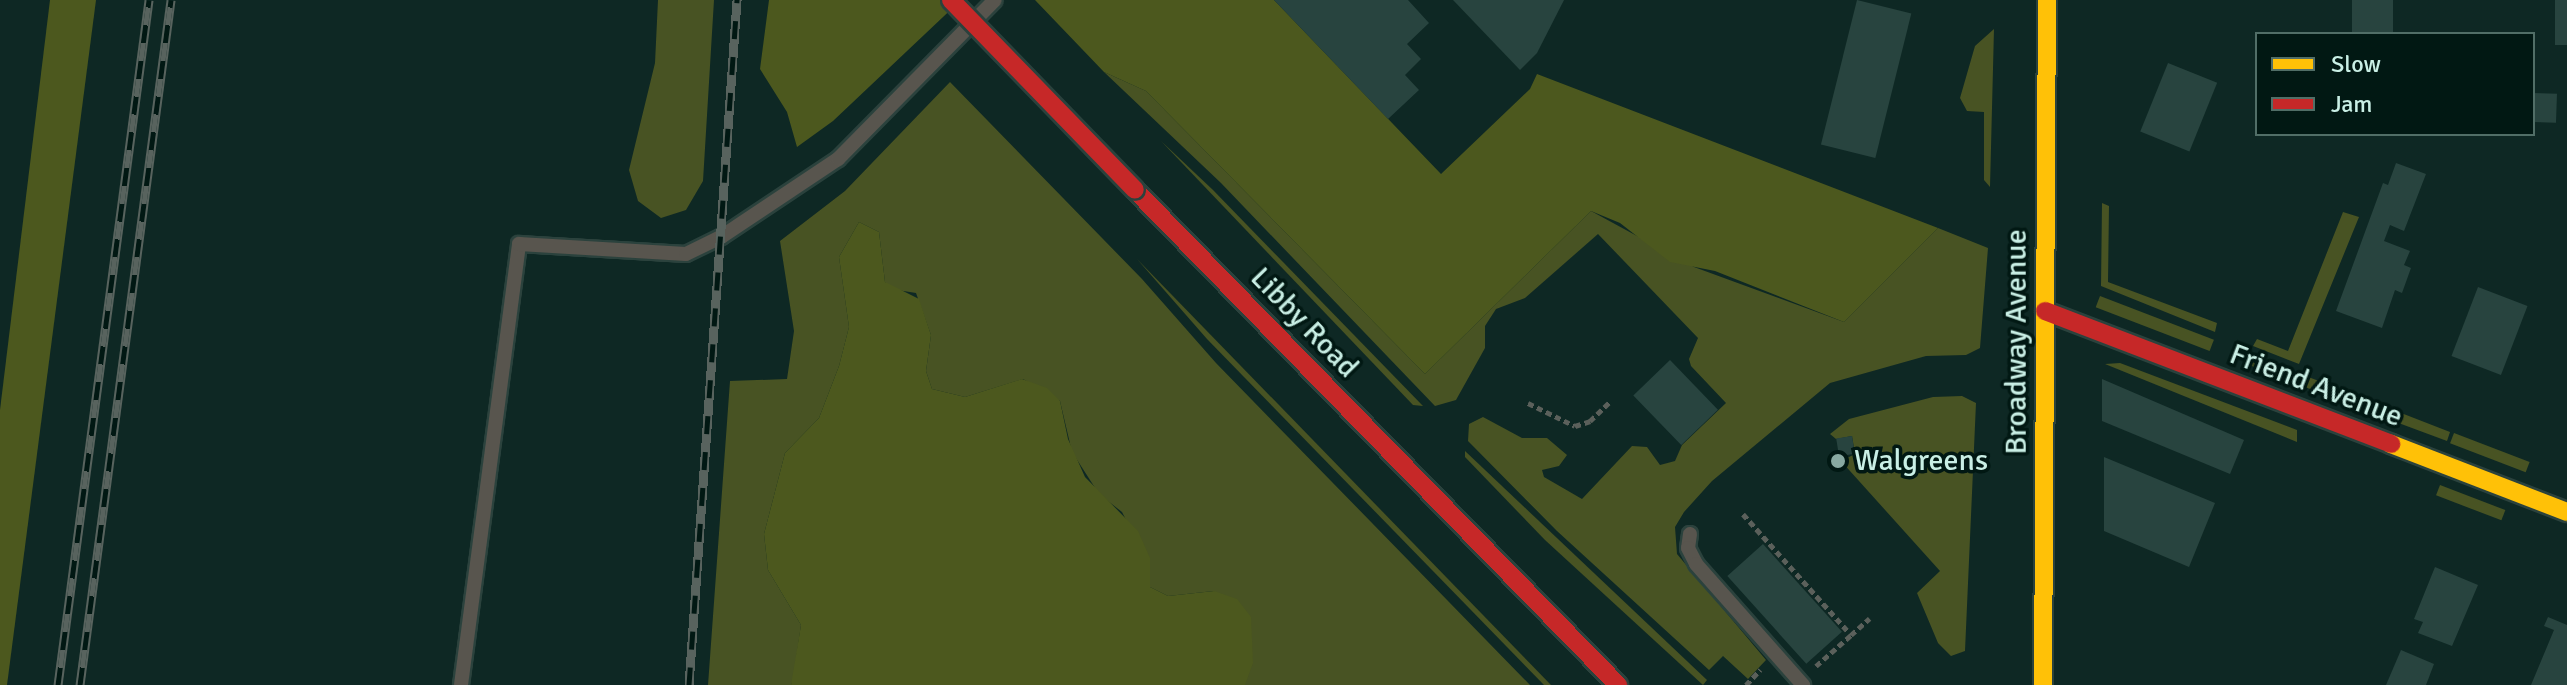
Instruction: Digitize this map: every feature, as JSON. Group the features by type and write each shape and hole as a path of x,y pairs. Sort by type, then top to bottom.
{"main road":[{"name":"Libby Road","path":"951,0 1618,685"},
{"name":"Broadway Avenue","path":"2040,681 2047,0"},
{"name":"Friend Avenue","path":"2045,311 2567,512"}],"lane":[{"path":"461,685 519,244 686,254 721,237 838,159 995,0"},
{"path":"1690,534 1688,548 1696,564 1806,678"}],"path":[{"path":"1528,403 1575,426 1610,402"},
{"path":"1743,514 1851,635"},
{"path":"1806,678 1870,618"}],"green space":[{"path":"50,0 96,0 7,685 0,685 0,410"},
{"path":"658,0 714,0 703,181 686,210 661,218 638,201 629,170 655,63"},
{"path":"769,0 961,0 833,121 797,147 787,112 760,69"},
{"path":"1035,0 1274,0 1441,174 1530,89 1537,74 1938,228 1844,322 1715,271 1670,262 1620,223 1591,211 1425,374 1146,91 1104,72"},
{"path":"1994,29 1990,187 1984,180 1984,112 1967,111 1960,98 1975,46"},
{"path":"1104,72 1146,91 1425,374 1591,211 1694,267 1844,322 1938,228 1988,248 1980,348 1966,355 1926,356 1830,383 1712,481 1684,512 1675,527 1677,554 1766,660 1748,679 1723,656 1709,670 1557,531 1468,441 1469,424 1483,417 1522,438 1547,438 1567,455 1559,466 1542,470 1544,477 1582,499 1632,446 1647,447 1660,465 1675,461 1682,445 1726,403 1691,366 1689,359 1698,338 1598,234 1525,298 1496,309 1485,326 1485,348 1456,400 1435,406 1221,183"},
{"path":"950,82 1142,279 1216,363 1530,685 1245,685 1214,591 1168,596 1150,587 1150,567 1122,512 1099,494 1072,452 1060,401 1023,379 965,397 932,389 926,371 931,335 916,293 891,289 885,282 879,232 859,222 839,257 849,327 839,366 819,418 785,453 764,534 768,570 801,625 793,680 791,685 708,685 730,381 787,379 794,331 780,241 845,191"},
{"path":"1161,141 1213,190 1423,406 1413,405"},
{"path":"2102,203 2109,206 2108,282 2217,323 2215,332 2101,286"},
{"path":"2343,212 2359,217 2299,364 2253,346 2257,339 2288,351"},
{"path":"859,222 879,232 885,282 919,299 931,335 926,371 932,389 965,397 1022,379 1047,388 1060,401 1068,439 1085,477 1138,531 1150,558 1150,587 1168,596 1214,591 1237,599 1251,617 1253,663 1245,685 791,685 801,625 768,570 764,534 785,453 819,418 839,366 849,327 839,257"},
{"path":"1137,259 1551,685 1544,685 1207,339"},
{"path":"2100,296 2214,340 2210,351 2096,307"},
{"path":"2250,355 2361,397 2353,406 2249,365"},
{"path":"2120,363 2297,430 2297,442 2105,364"},
{"path":"1962,396 1976,403 1965,651 1951,656 1938,643 1917,593 1940,571 1841,461 1855,454 1852,436 1836,439 1830,434 1849,419 1933,397"},
{"path":"2378,404 2450,432 2447,441 2377,415"},
{"path":"2454,433 2530,462 2526,472 2450,443"},
{"path":"1465,451 1707,680 1703,685 1545,540 1465,457"},
{"path":"2440,485 2505,510 2501,520 2436,495"}],"building":[{"path":"1274,0 1408,0 1429,23 1407,44 1421,59 1405,75 1419,90 1388,119"},
{"path":"1453,0 1564,0 1537,53 1520,70"},
{"path":"1857,0 1911,14 1875,158 1821,145"},
{"path":"2352,0 2393,0 2393,32 2352,32"},
{"path":"2555,0 2567,0 2567,45 2555,45"},
{"path":"2168,63 2217,83 2189,151 2140,132"},
{"path":"2535,93 2557,94 2556,123 2535,122"},
{"path":"2396,163 2426,174 2404,231 2390,225 2384,241 2410,251 2404,265 2411,268 2402,293 2395,290 2382,328 2336,311 2383,183 2388,185"},
{"path":"2478,287 2527,306 2501,375 2451,356"},
{"path":"1670,360 1718,410 1681,445 1633,395"},
{"path":"2102,379 2244,440 2230,474 2102,421"},
{"path":"1852,436 1855,454 1839,456 1836,439"},
{"path":"2104,457 2215,503 2189,567 2104,531"},
{"path":"1763,544 1842,632 1806,664 1727,576"},
{"path":"2435,567 2478,585 2452,646 2418,633 2423,622 2414,619"},
{"path":"2548,617 2567,625 2567,685 2531,685 2554,630 2544,626"},
{"path":"2401,650 2434,664 2426,685 2386,685"}],"railway":[{"path":"58,685 149,0"},
{"path":"80,685 171,0"},
{"path":"689,685 737,0"}],"traffic: slow":[{"path":"2043,685 2047,0"},
{"path":"2391,444 2567,512"}],"traffic: jam":[{"path":"951,0 1135,190"},
{"path":"1135,190 1618,685"},
{"path":"2045,311 2391,444"}],"place":[{"name":"Walgreens","path":"1838,461"}]}
